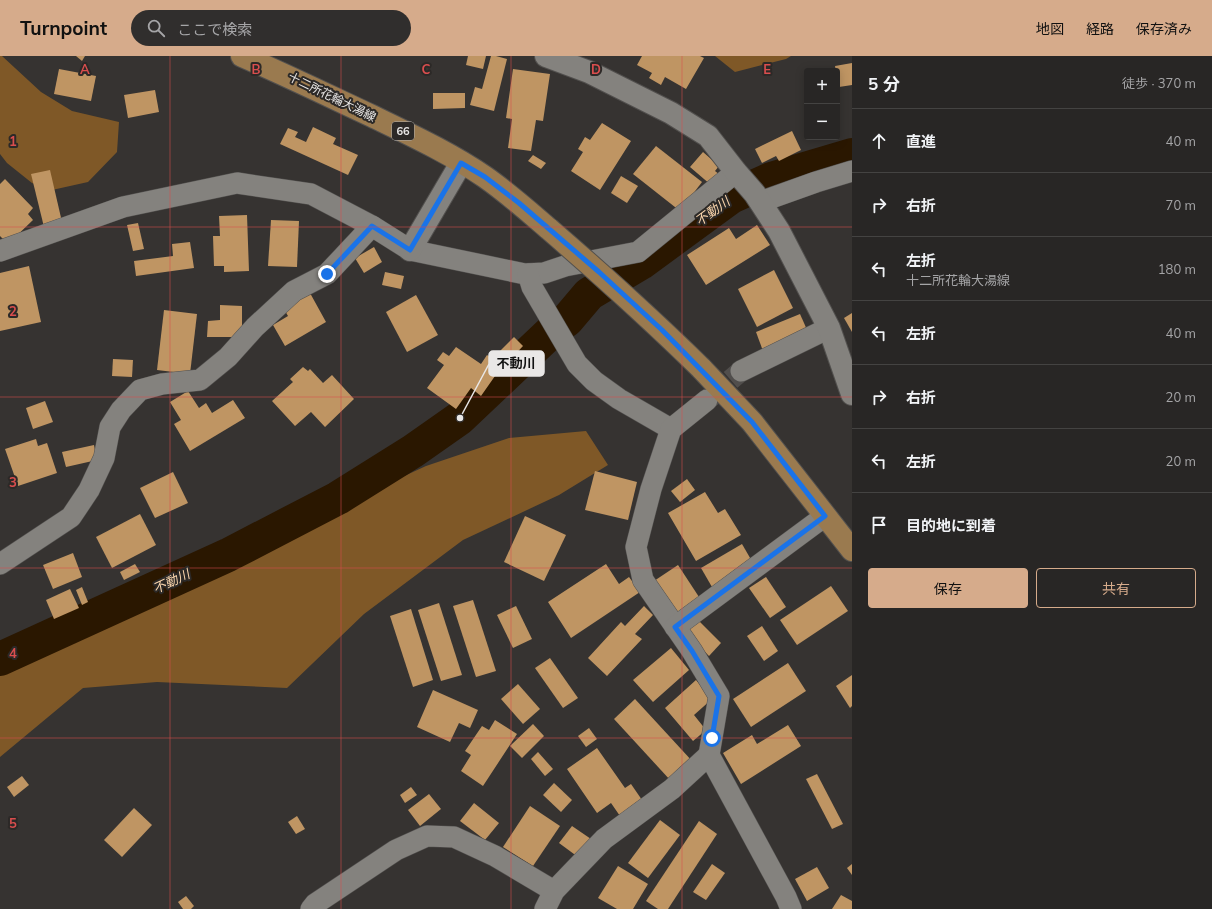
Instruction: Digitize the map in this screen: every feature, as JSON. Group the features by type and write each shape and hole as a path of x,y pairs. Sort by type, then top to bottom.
{"main road":[{"name":"十二所花輪大湯線","path":"242,56 288,76 448,155 485,177 519,203 599,272 701,368 752,422 852,550"}],"street":[{"path":"546,56 589,72 670,113 708,136 748,187 778,230 829,328 852,394"},
{"path":"410,250 461,163"},
{"path":"0,251 123,207 237,183 311,194 372,226 410,250 525,274 544,273 565,266 638,252 748,187 816,182 852,171"},
{"path":"0,564 70,517 89,490 104,458 110,427 121,410 140,390 162,384 200,380 228,357 255,327 294,291 327,274 372,226"},
{"path":"528,274 532,287 577,364 594,381 619,399 671,430"},
{"path":"741,371 829,328"},
{"path":"311,909 315,904 396,850 427,836 454,837 495,856 549,900 604,839 672,789 709,755 719,696 692,651 643,580 636,547 651,489 671,430 707,400"},
{"path":"675,627 825,516"},
{"path":"709,755 786,897 791,909"}],"shaded area":[{"path":"0,56 2,56 41,92 72,111 119,122 117,152 88,182 52,190 32,183 7,163 0,154"},
{"path":"715,56 791,56 786,59 735,72"},
{"path":"586,431 608,465 559,495 463,540 364,614 287,688 157,682 83,688 0,757 0,668 181,584 328,511 426,466 509,438"}],"building":[{"path":"76,56 85,56 82,61"},
{"path":"468,56 486,56 483,69 466,65"},
{"path":"491,56 507,59 494,111 470,105 475,87 482,89"},
{"path":"642,56 700,56 704,58 686,89 665,77 661,85 649,78 652,73 637,65"},
{"path":"852,63 852,85 840,87 840,68 835,68 835,66"},
{"path":"59,69 96,76 91,101 54,94"},
{"path":"513,69 550,74 543,121 536,120 531,151 508,148 512,119 506,118"},
{"path":"155,90 159,112 128,118 124,95"},
{"path":"433,93 465,93 465,108 433,109"},
{"path":"602,123 631,141 600,190 571,171 583,152 578,149 585,137 590,140"},
{"path":"313,127 336,138 333,144 358,155 348,175 280,144 288,128 298,132 295,137 306,142"},
{"path":"792,131 801,150 779,161 776,156 762,163 755,149"},
{"path":"656,146 702,182 680,211 633,174"},
{"path":"703,152 719,166 715,171 720,175 711,185 690,167"},
{"path":"533,155 546,163 541,169 528,161"},
{"path":"50,170 62,222 44,227 31,174"},
{"path":"621,176 638,186 627,203 611,193"},
{"path":"5,179 33,208 28,214 33,220 8,244 0,236 0,184"},
{"path":"247,215 249,271 224,272 224,266 214,266 213,236 220,236 219,216"},
{"path":"271,220 299,221 297,267 268,266"},
{"path":"138,223 144,249 133,251 127,225"},
{"path":"757,225 770,245 706,285 687,255 729,228 736,239"},
{"path":"190,242 194,268 136,276 134,261 173,256 172,244"},
{"path":"374,247 382,262 364,273 355,258"},
{"path":"29,266 41,322 0,331 0,273"},
{"path":"774,270 793,308 757,327 738,289"},
{"path":"385,272 404,276 401,289 382,285"},
{"path":"310,293 326,322 285,346 273,325 288,316 284,309"},
{"path":"416,295 438,335 407,352 386,312"},
{"path":"220,305 242,306 242,337 207,337 208,321 220,320"},
{"path":"164,310 197,314 190,374 157,370"},
{"path":"852,313 852,332 844,318"},
{"path":"800,314 808,332 763,351 756,332"},
{"path":"514,337 523,346 506,364 496,355"},
{"path":"456,347 481,364 487,355 502,366 481,396 471,388 456,409 427,388 444,365 437,360 443,352 449,356"},
{"path":"113,359 133,360 132,377 112,376"},
{"path":"303,367 308,371 310,369 323,383 332,375 354,399 325,427 311,412 295,426 272,401 293,382 290,379"},
{"path":"188,391 199,408 206,403 212,413 233,400 245,418 190,451 174,424 181,420 170,402"},
{"path":"45,401 53,422 33,429 26,408"},
{"path":"36,439 38,446 47,443 57,473 18,486 5,449"},
{"path":"94,445 97,460 66,467 62,452"},
{"path":"595,471 637,482 628,520 585,510"},
{"path":"173,472 188,503 155,518 140,488"},
{"path":"687,479 695,490 680,502 671,491"},
{"path":"705,492 718,513 725,509 741,535 696,561 668,513"},
{"path":"140,514 156,545 112,568 96,537"},
{"path":"525,516 566,535 544,581 504,562"},
{"path":"742,544 753,563 712,587 701,568"},
{"path":"73,553 82,577 53,589 43,565"},
{"path":"135,564 140,572 124,580 120,572"},
{"path":"606,564 619,584 629,577 640,592 571,638 548,602"},
{"path":"678,565 701,600 677,616 654,581"},
{"path":"766,577 786,607 770,618 749,588"},
{"path":"831,586 848,611 797,645 780,620"},
{"path":"82,587 88,602 82,605 76,590"},
{"path":"70,589 79,608 54,619 46,600"},
{"path":"473,600 496,671 476,677 453,606"},
{"path":"439,603 462,675 441,681 418,610"},
{"path":"516,606 532,639 513,648 497,615"},
{"path":"644,606 653,615 635,634 642,639 607,676 588,658 621,622 625,626"},
{"path":"411,609 433,680 413,687 390,616"},
{"path":"697,619 721,643 709,656 685,632"},
{"path":"762,626 778,651 764,661 747,636"},
{"path":"671,648 689,670 653,702 633,680"},
{"path":"550,658 578,698 563,708 535,668"},
{"path":"788,663 806,691 751,727 733,699"},
{"path":"852,675 852,706 850,708 836,686"},
{"path":"696,680 712,699 694,715 706,730 693,741 665,708"},
{"path":"518,684 540,709 523,724 501,699"},
{"path":"433,690 478,710 470,728 459,723 450,742 417,727"},
{"path":"635,699 693,762 671,781 614,719"},
{"path":"495,720 517,734 483,786 461,771 471,755 465,751 482,726 489,730"},
{"path":"533,724 544,736 522,758 510,746"},
{"path":"788,725 801,746 741,784 723,753 752,735 757,744"},
{"path":"589,728 597,739 586,747 578,736"},
{"path":"597,748 625,788 631,784 642,800 620,816 611,803 597,813 567,769"},
{"path":"538,752 553,769 545,776 531,759"},
{"path":"817,774 843,824 832,829 806,779"},
{"path":"22,776 29,785 14,797 7,787"},
{"path":"554,783 572,800 561,812 543,795"},
{"path":"411,787 417,795 405,803 400,795"},
{"path":"429,794 441,809 420,826 408,810"},
{"path":"474,803 499,823 485,840 460,821"},
{"path":"530,806 560,826 533,866 503,847"},
{"path":"134,808 152,825 122,857 104,840"},
{"path":"297,816 305,829 296,834 288,822"},
{"path":"660,820 680,835 648,878 628,863"},
{"path":"699,821 717,834 668,909 658,909 646,901"},
{"path":"572,826 591,839 578,857 559,843"},
{"path":"712,864 725,873 706,900 693,892"},
{"path":"852,864 852,875 847,868"},
{"path":"618,866 648,884 633,909 617,909 598,898"},
{"path":"817,867 829,888 807,901 795,879"},
{"path":"841,895 852,901 852,909 832,909"},
{"path":"186,896 194,906 191,909 183,909 178,902"}],"waterway":[{"name":"不動川","path":"0,659 228,555 338,498 413,451 460,418 554,329 567,320 589,294 641,263 731,197 771,179 852,155"}],"tunnel":[{"path":"707,400 741,371"}],"place":[{"name":"不動川","path":"460,418"}],"route":[{"path":"327,274 372,226 410,250 461,163 485,177 519,203 599,272 701,368 752,422 825,516 675,627 692,651 719,696 712,738"}]}
